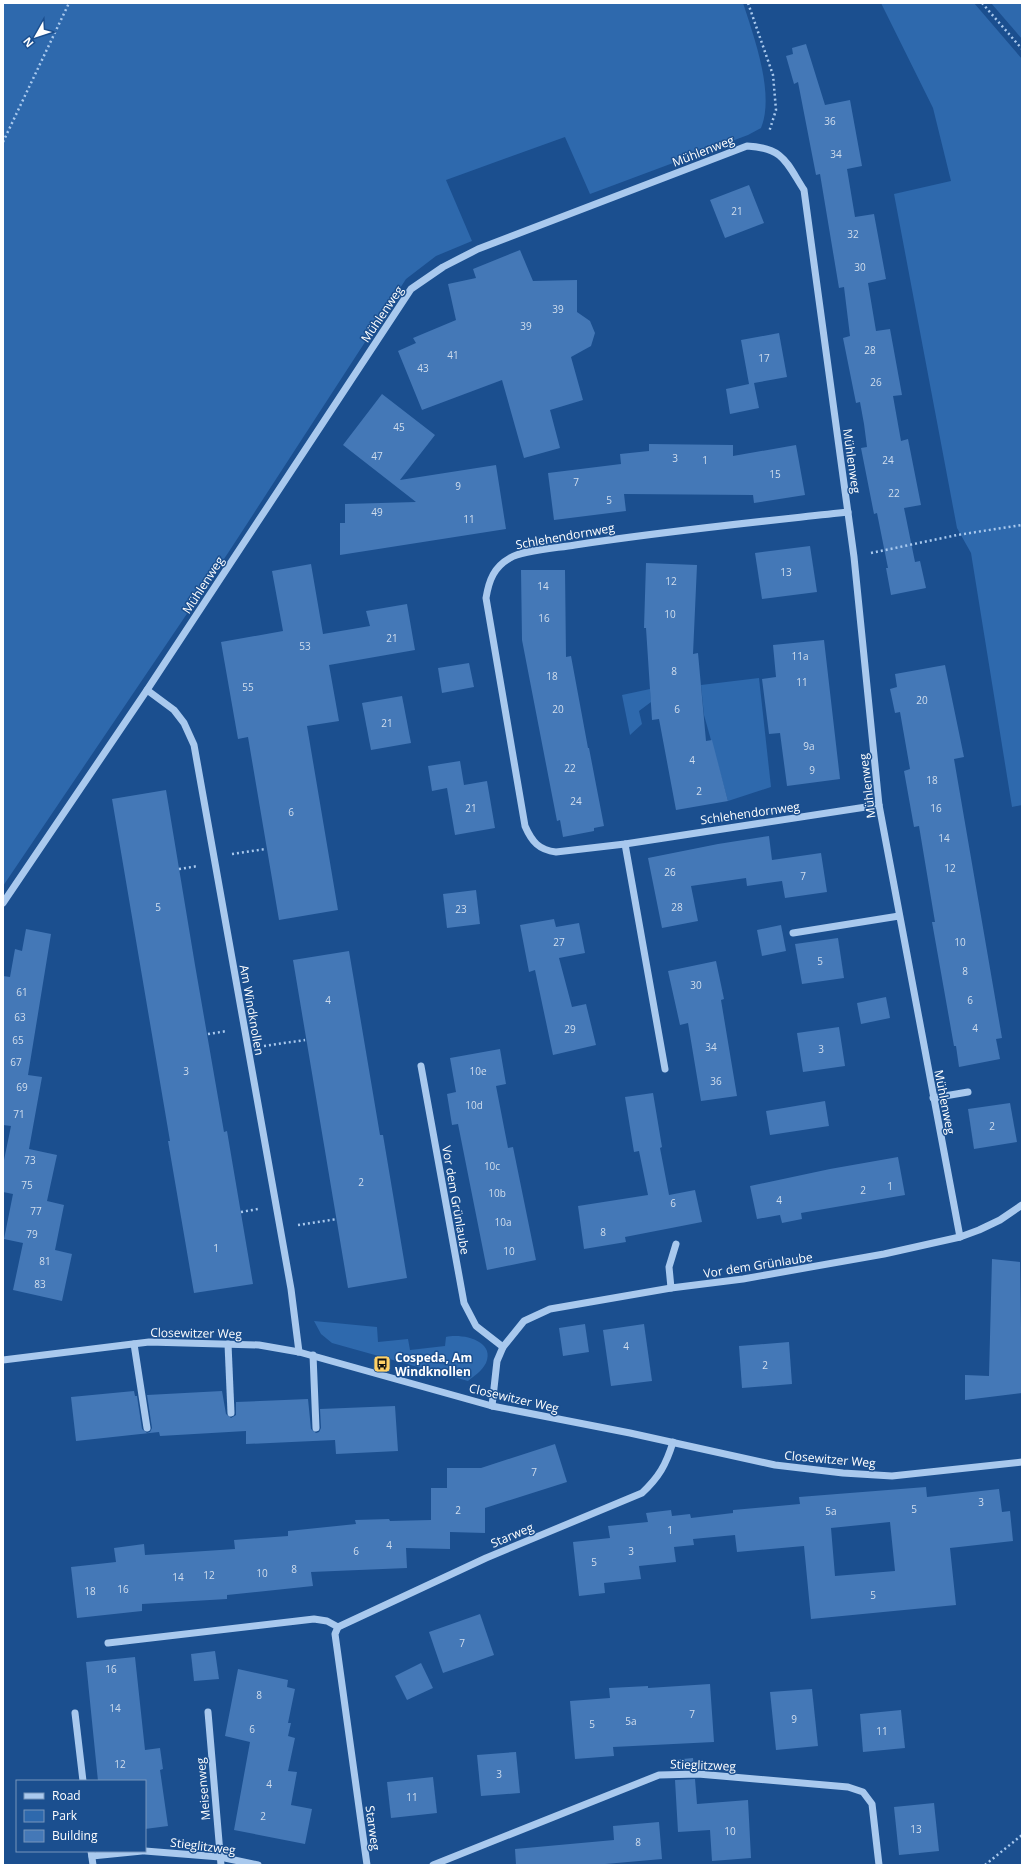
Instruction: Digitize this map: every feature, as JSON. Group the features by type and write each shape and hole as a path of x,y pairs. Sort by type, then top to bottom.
{"street":[{"name":"Mühlenweg","path":"3,903 147,690 411,289 443,267 478,249 747,146 764,147 783,157 804,190 854,557 879,805 960,1237"},
{"name":"Schlehendornweg","path":"848,512 623,537 517,554 506,561 494,572 489,581 486,598 488,619 525,826 536,844 545,851 556,852 625,844 879,805"},
{"name":"Am Windknollen","path":"147,690 174,710 184,723 194,745 291,1289 299,1352"},
{"path":"625,844 665,1069"},
{"path":"793,933 899,916"},
{"name":"Vor dem Grünlaube","path":"421,1066 464,1303 476,1326 502,1347"},
{"path":"933,1098 968,1092"},
{"name":"Vor dem Grünlaube","path":"492,1406 497,1361 502,1347 524,1321 550,1309 672,1288 743,1279 884,1254 960,1237 1000,1220 1022,1205"},
{"path":"672,1288 669,1267 676,1244"},
{"name":"Closewitzer Weg","path":"3,1360 149,1342 259,1344 313,1355 492,1406 673,1442 775,1465 836,1472 892,1476 1022,1462"},
{"path":"134,1344 147,1428"},
{"path":"228,1344 230,1413"},
{"path":"313,1355 316,1428"},
{"name":"Starweg","path":"367,1865 335,1634 338,1627 486,1558 642,1493 657,1479 667,1462 673,1442"},
{"path":"108,1643 314,1619 327,1620 338,1627"},
{"name":"Meisenweg","path":"208,1712 220,1861"},
{"path":"75,1713 83,1780"},
{"name":"Stieglitzweg","path":"433,1865 659,1775 698,1774 848,1787 863,1792 872,1804 879,1865"},
{"name":"Stieglitzweg","path":"146,1851 258,1865"},
{"name":"Stieglitzweg","path":"92,1854 127,1852"},
{"path":"92,1854 93,1865"}],"path":[{"path":"3,142 69,3"},
{"path":"748,3 773,75 776,110 764,147"},
{"path":"982,3 1022,49"},
{"path":"854,557 958,535 1022,525"},
{"path":"228,855 266,849"},
{"path":"264,1046 306,1040"},
{"path":"294,1226 337,1219"},
{"path":"985,1865 1022,1835"}],"green space":[{"path":"3,3 743,3 757,49 766,99 765,114 761,128 748,135 590,194 565,137 446,180 472,241 436,256 406,279 228,553 3,886"},
{"path":"881,3 974,3 1022,59 1022,805 1012,807 971,553 957,528 894,194 951,181 933,108"},
{"path":"991,3 1022,3 1022,39"},
{"path":"759,678 771,787 728,801 704,715 701,685"},
{"path":"650,689 651,702 639,711 642,724 630,735 622,695"},
{"path":"314,1321 377,1327 378,1342 408,1339 410,1350 445,1346 446,1337 468,1337 482,1344 488,1355 486,1363 478,1373 468,1381 332,1343 321,1334"}],"building":[{"path":"806,44 825,105 850,100 862,166 847,169 855,217 874,214 886,279 868,283 876,331 890,329 902,395 893,396 901,441 908,439 921,505 904,508 915,562 920,561 926,588 891,595 886,568 888,568 877,513 874,514 861,448 867,447 860,402 856,403 843,338 850,336 844,287 839,288 820,174 816,175 798,82 794,84 786,56 793,54 792,48"},
{"path":"749,185 764,223 725,238 710,200"},
{"path":"520,250 533,281 577,280 577,312 590,321 595,333 591,346 571,357 583,400 550,410 560,448 524,458 502,380 422,410 398,351 416,343 413,338 456,320 448,284 476,278 473,269"},
{"path":"779,333 787,377 754,383 759,408 730,414 726,389 749,384 741,340"},
{"path":"382,394 435,435 400,480 496,465 506,529 340,555 340,523 345,523 345,504 416,502 343,445"},
{"path":"649,444 733,445 733,456 796,445 805,495 754,503 753,495 624,494 626,511 554,520 548,473 621,464 620,454 649,451"},
{"path":"810,546 817,592 762,599 755,553"},
{"path":"646,563 697,565 693,654 698,653 706,741 712,740 728,801 676,810 659,719 652,720 646,628 644,628"},
{"path":"311,564 323,634 370,626 366,611 407,604 415,650 329,665 339,721 307,726 338,910 279,920 248,737 238,739 221,642 283,631 272,571"},
{"path":"521,570 565,570 566,657 571,656 604,826 594,828 594,831 563,837 560,820 557,821 522,640"},
{"path":"824,640 840,779 787,786 780,733 769,734 762,679 776,677 773,645"},
{"path":"469,663 474,687 442,693 438,668"},
{"path":"945,665 964,757 954,759 1002,1038 996,1039 1000,1059 959,1067 932,922 935,922 919,826 914,827 904,771 910,769 900,712 895,713 890,689 897,687 895,674"},
{"path":"402,696 411,743 371,750 362,703"},
{"path":"460,761 464,785 487,781 495,828 455,835 447,788 432,791 428,766"},
{"path":"166,790 224,1132 227,1131 253,1284 194,1293 168,1141 170,1141 112,799"},
{"path":"769,836 772,860 821,853 827,892 785,898 782,881 747,886 746,878 691,886 698,921 662,928 648,858 718,844"},
{"path":"476,890 480,924 447,928 443,894"},
{"path":"554,919 556,927 579,923 585,953 559,958 572,1007 586,1004 596,1045 553,1055 535,970 529,972 520,925"},
{"path":"781,925 786,951 762,956 757,930"},
{"path":"26,929 51,934 28,1075 42,1077 29,1149 57,1155 47,1201 64,1205 55,1250 72,1254 62,1301 13,1290 23,1243 4,1239 13,1194 3,1192 3,1165 11,1126 3,1125 3,976 10,977 15,949 22,951"},
{"path":"838,938 844,978 802,984 795,944"},
{"path":"349,951 380,1135 383,1135 407,1278 348,1288 293,960"},
{"path":"716,961 724,999 721,1000 737,1096 701,1101 688,1023 680,1025 668,971"},
{"path":"886,997 890,1018 861,1024 857,1003"},
{"path":"839,1027 845,1066 803,1072 797,1033"},
{"path":"500,1049 506,1084 496,1086 508,1148 513,1147 536,1260 487,1270 458,1124 452,1125 447,1094 456,1092 450,1058"},
{"path":"653,1093 662,1147 660,1148 669,1195 695,1190 702,1222 625,1237 626,1242 584,1249 578,1206 648,1195 639,1151 634,1152 625,1097"},
{"path":"825,1101 829,1126 770,1135 766,1111"},
{"path":"1010,1103 1017,1142 974,1149 968,1109"},
{"path":"898,1157 905,1195 801,1213 802,1219 782,1223 780,1215 757,1219 750,1186 830,1169"},
{"path":"992,1259 1020,1262 1022,1393 965,1400 965,1375 989,1376"},
{"path":"585,1324 589,1352 563,1356 559,1328"},
{"path":"644,1324 652,1381 611,1386 603,1330"},
{"path":"789,1342 792,1384 742,1388 739,1346"},
{"path":"134,1391 135,1396 137,1396 142,1429 147,1433 150,1432 152,1428 147,1395 222,1391 226,1414 231,1418 236,1415 236,1402 308,1399 311,1429 316,1433 319,1432 321,1428 320,1409 395,1406 398,1451 336,1454 335,1440 246,1444 246,1431 160,1436 159,1432 76,1441 71,1397"},
{"path":"555,1444 567,1482 485,1508 485,1533 450,1532 450,1549 406,1548 407,1568 311,1572 313,1586 227,1595 227,1599 142,1604 142,1611 77,1618 71,1567 116,1562 114,1548 144,1544 145,1555 235,1549 234,1540 288,1536 288,1531 356,1524 355,1520 431,1520 431,1488 447,1488 447,1468 481,1468"},
{"path":"926,1487 927,1497 999,1489 1002,1512 1010,1511 1013,1541 950,1548 956,1605 811,1619 804,1546 737,1552 735,1535 693,1539 694,1545 674,1547 676,1562 639,1566 641,1579 604,1583 605,1593 579,1596 573,1542 610,1538 608,1526 648,1522 646,1513 671,1510 672,1516 690,1514 691,1518 733,1513 733,1510 800,1504 799,1497","holes":["890,1522 895,1571 835,1576 831,1528"]},
{"path":"480,1614 494,1655 443,1673 429,1632"},
{"path":"215,1651 219,1679 194,1681 191,1654"},
{"path":"135,1657 145,1750 160,1748 163,1769 160,1770 168,1826 146,1829 146,1780 98,1780 86,1662"},
{"path":"421,1663 433,1688 407,1700 395,1676"},
{"path":"238,1669 288,1680 287,1687 295,1689 288,1723 291,1723 288,1736 295,1738 288,1771 297,1772 291,1805 312,1809 305,1844 234,1830 250,1742 225,1736"},
{"path":"710,1684 714,1742 613,1747 614,1756 575,1759 570,1701 610,1698 609,1688 648,1686 648,1688"},
{"path":"812,1689 818,1746 776,1750 770,1692"},
{"path":"901,1710 905,1748 863,1752 860,1714"},
{"path":"516,1752 520,1793 481,1796 477,1755"},
{"path":"693,1758 694,1769 674,1770 673,1760"},
{"path":"433,1777 437,1813 391,1818 387,1782"},
{"path":"695,1779 697,1804 748,1800 751,1858 712,1861 710,1830 678,1832 675,1780"},
{"path":"934,1803 939,1851 899,1855 894,1807"},
{"path":"659,1822 662,1859 594,1865 516,1865 515,1849 614,1840 613,1826"}],"place":[{"name":"Cospeda, Am Windknollen","path":"382,1364"}]}
